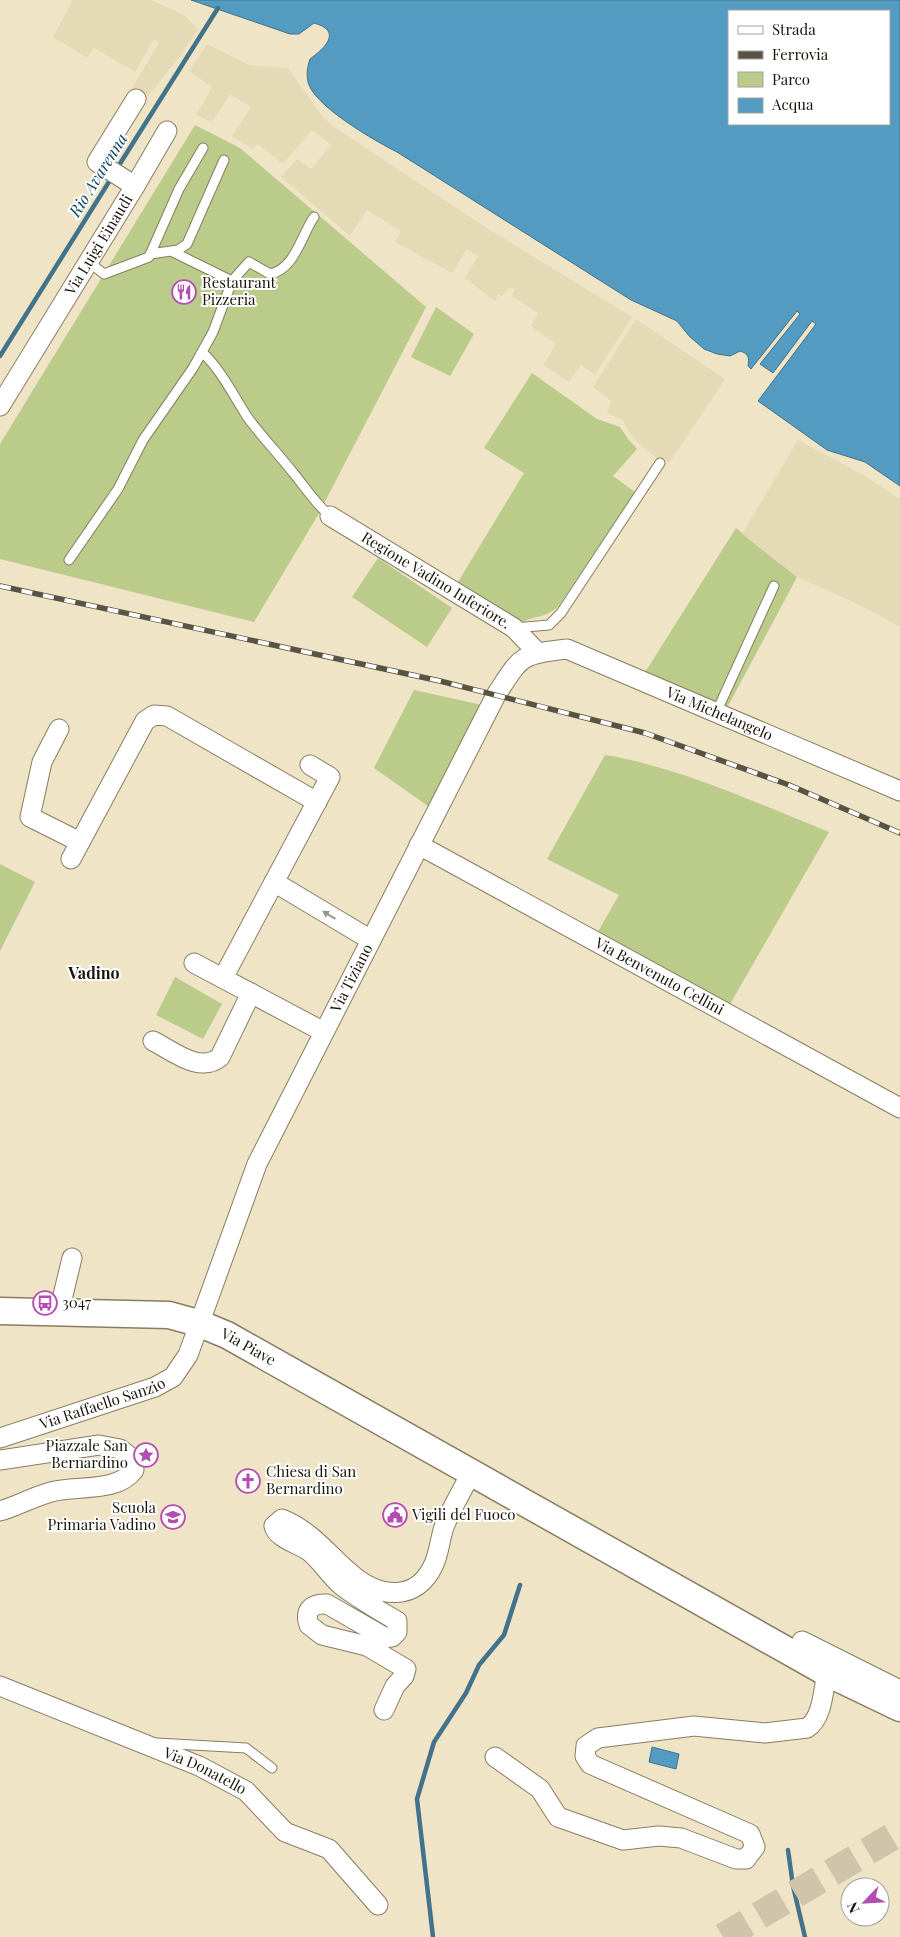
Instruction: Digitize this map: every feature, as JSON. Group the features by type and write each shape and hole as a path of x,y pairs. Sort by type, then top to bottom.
{"main road":[{"name":"Via Piave","path":"0,1311 169,1316 198,1323 227,1335 827,1673 900,1708"}],"street":[{"name":"Via Luigi Einaudi","path":"0,406 88,262 128,181 97,162 136,99"},
{"path":"128,181 167,131"},
{"name":"Regione Vadino Inferiore.","path":"330,516 514,628 536,652"},
{"name":"Via Michelangelo","path":"536,652 566,649 900,791"},
{"name":"Via Tiziano","path":"198,1323 257,1164 496,695 519,661 536,652"},
{"path":"71,859 145,722 154,714 167,716 316,802"},
{"path":"59,729 42,762 30,817 80,842"},
{"path":"223,978 330,777 310,765"},
{"name":"Via Benvenuto Cellini","path":"420,844 900,1108"},
{"path":"274,882 371,940"},
{"path":"194,963 324,1032"},
{"path":"153,1041 200,1065 212,1063 220,1056 251,993"},
{"path":"59,1312 72,1258"},
{"name":"Via Raffaello Sanzio","path":"0,1438 155,1386 173,1377 188,1355 198,1323"},
{"path":"0,1460 99,1445 120,1448 133,1459 134,1470 128,1478 117,1483 51,1492 0,1511"},
{"path":"384,1710 395,1686 404,1676 406,1668 366,1646 322,1635 309,1625 307,1612 311,1606 326,1604 386,1638 392,1637 397,1632 397,1621 341,1585 312,1553 299,1544 280,1536 275,1531 274,1526 282,1519 290,1522 319,1542 340,1564 364,1584 381,1590 406,1593 419,1586 434,1564 444,1528 471,1473"},
{"path":"795,1655 802,1641 900,1690"},
{"path":"495,1757 540,1788 558,1817 623,1840 659,1836 681,1838 736,1859 746,1859 755,1847 750,1834 590,1764 585,1756 586,1746 598,1738 694,1726 765,1733 808,1728 818,1716 827,1673"},
{"name":"Via Donatello","path":"0,1686 199,1766 246,1792 285,1832 329,1849 378,1905"}],"lane":[{"path":"88,262 104,274 149,257 178,189 202,148"},
{"path":"150,254 178,250 186,244 224,160"},
{"path":"68,560 118,489 143,440 202,352 213,332 232,281 249,262 270,274 283,270 314,217"},
{"path":"171,251 232,281"},
{"path":"202,352 223,375 248,418 268,444 295,475 313,501 330,516"},
{"path":"514,628 549,625 561,613 660,463"},
{"path":"716,713 774,586"},
{"path":"135,1741 246,1748 272,1768"}],"green space":[{"path":"195,125 240,148 426,307 318,515 254,622 0,559 0,444"},
{"path":"436,307 474,334 450,376 411,357"},
{"path":"532,373 597,419 620,427 637,449 613,476 635,492 558,607 547,614 520,624 455,587 524,473 484,448"},
{"path":"736,528 797,577 728,706 644,674"},
{"path":"378,558 452,608 427,647 352,597"},
{"path":"414,690 482,705 428,806 374,768"},
{"path":"605,755 690,777 829,832 729,1006 596,935 619,895 547,859"},
{"path":"0,864 35,882 0,951"},
{"path":"175,977 222,1004 203,1039 156,1015"}],"sand":[{"path":"73,0 151,0 184,15 198,29 181,55 145,99 131,90 159,42 154,39 135,72 94,48 87,58 53,37"},
{"path":"207,44 249,65 288,68 322,116 334,127 490,230 632,317 595,375 581,365 569,382 543,365 556,344 531,326 538,313 512,296 515,290 509,287 502,296 498,294 495,301 465,278 478,256 467,249 452,273 395,242 401,231 367,210 350,236 281,177 297,159 311,169 331,145 312,130 283,164 258,144 252,149 232,136 251,107 230,94 212,122 196,115 212,87 189,71"},
{"path":"636,319 725,379 669,463 641,446 630,434 623,420 607,413 611,401 593,387"},
{"path":"798,440 858,472 900,499 900,627 862,606 797,577 742,534"}],"water":[{"path":"191,0 900,0 900,486 865,462 827,450 758,401 816,324 812,321 773,373 760,364 800,314 797,311 751,369 748,366 748,356 743,352 740,351 730,356 704,349 689,336 677,321 631,300 397,152 362,132 323,104 314,94 307,79 310,59 326,45 329,35 328,30 314,23 299,34 290,34"},
{"path":"652,1747 679,1754 676,1769 649,1762"}],"waterway":[{"name":"Rio Avarenna","path":"116,170 218,8"},
{"name":"Rio Avarenna","path":"0,356 112,177"},
{"path":"433,1937 417,1799 434,1742 466,1693 479,1665 504,1635 520,1585"},
{"path":"788,1850 793,1886 805,1937"}],"tunnel":[{"path":"723,1937 900,1832"}],"railway":[{"path":"0,586 440,681 645,733 789,785 900,833"}],"place":[{"name":"Restaurant Pizzeria","path":"184,292"},
{"name":"3047","path":"45,1303"},
{"name":"Piazzale San Bernardino","path":"146,1455"},
{"name":"Chiesa di San Bernardino","path":"248,1481"},
{"name":"Vigili del Fuoco","path":"395,1515"},
{"name":"Scuola Primaria Vadino","path":"173,1517"}],"district":[{"name":"Vadino","path":"94,973"}]}
